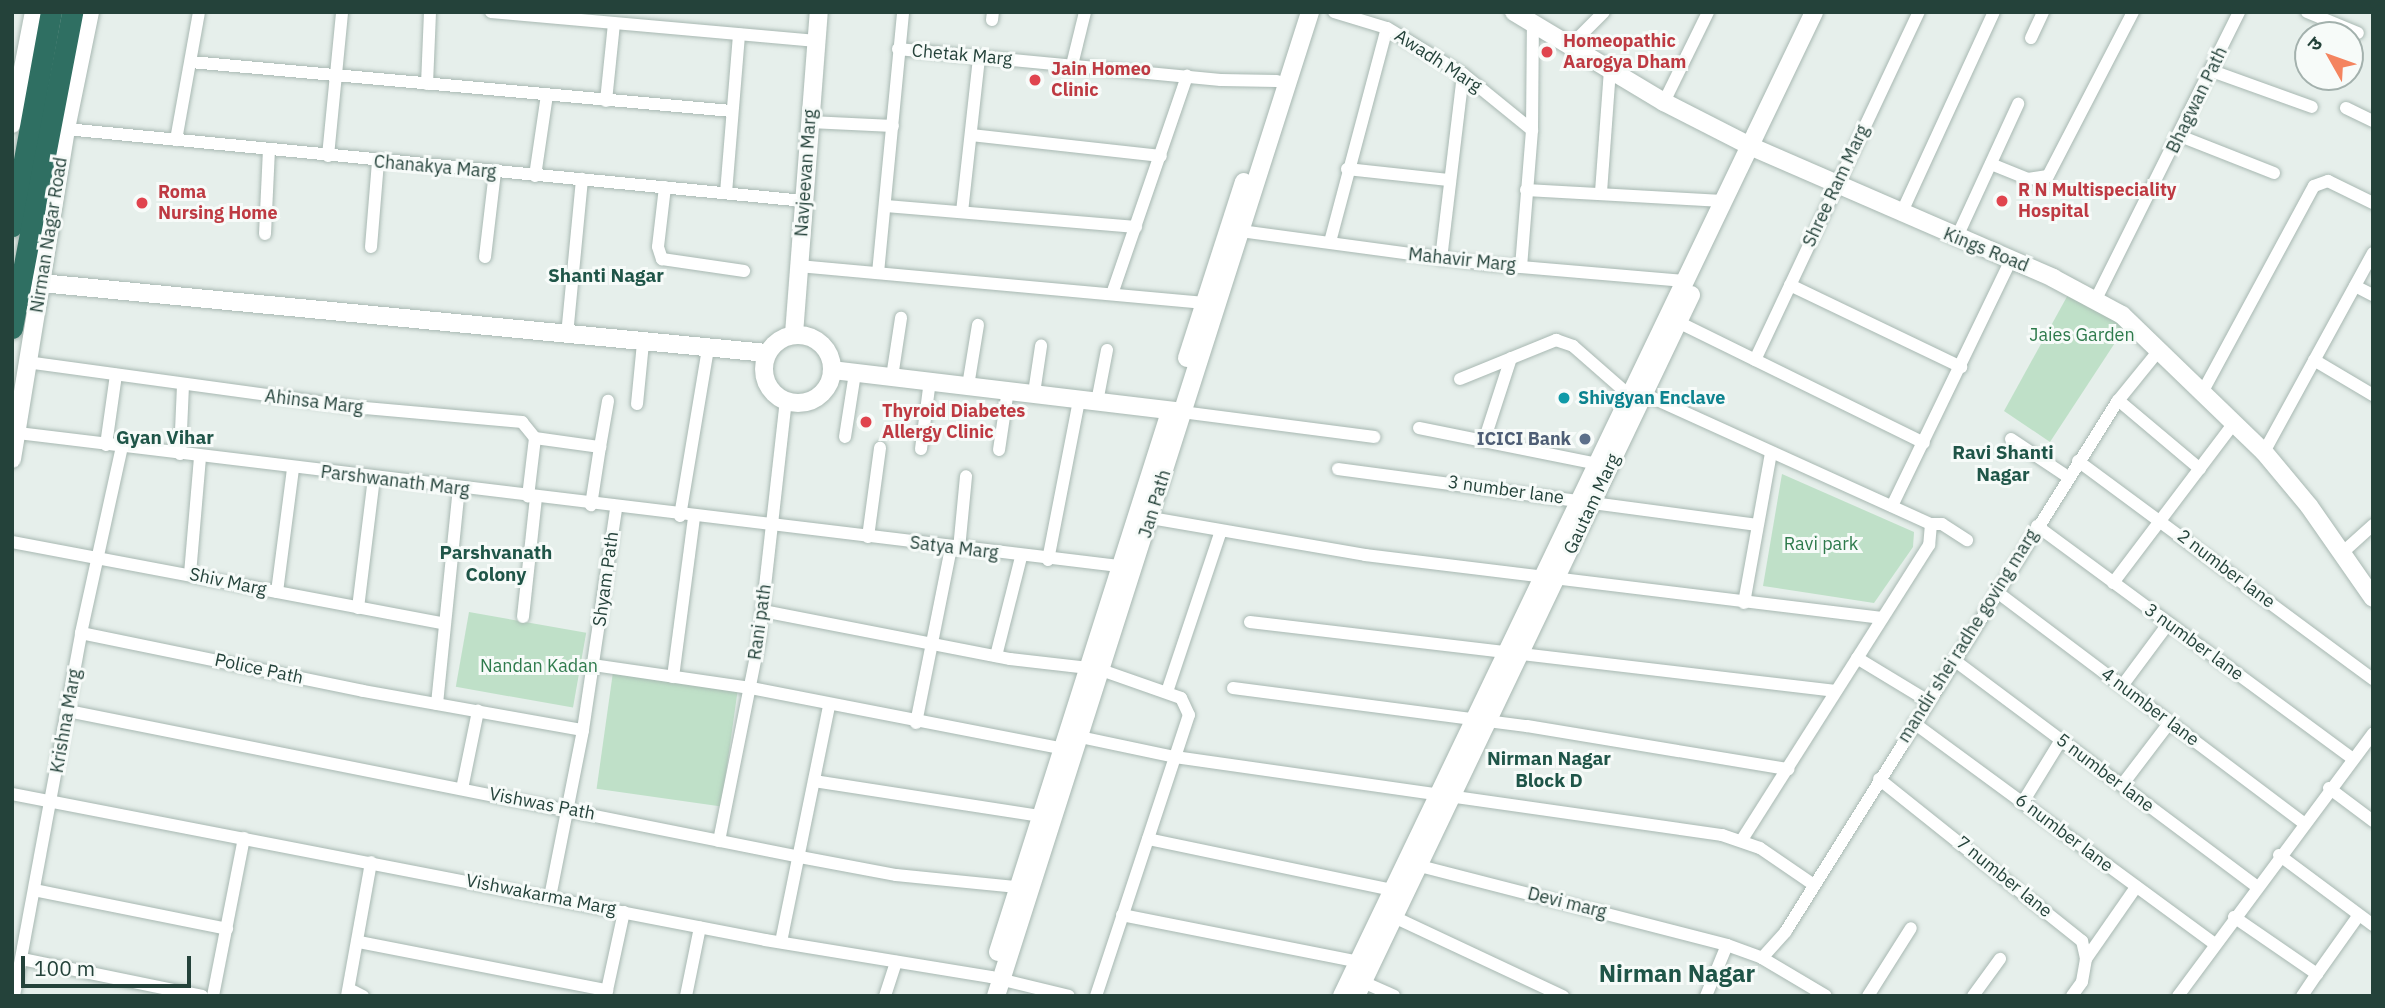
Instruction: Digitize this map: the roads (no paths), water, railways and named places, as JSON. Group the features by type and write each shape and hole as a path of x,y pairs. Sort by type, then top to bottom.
{"highway":[{"path":"12,226 17,168 51,12"},
{"path":"12,328 72,12"}],"street":[{"path":"12,124 34,12"},
{"name":"Nirman Nagar Road","path":"12,458 66,129 90,12"},
{"path":"176,140 200,12"},
{"path":"328,156 342,12"},
{"path":"427,84 430,12"},
{"path":"491,12 551,15 614,24 817,41"},
{"name":"Navjeevan Marg","path":"794,334 820,12"},
{"path":"878,273 898,49 904,12"},
{"path":"1072,65 1085,12"},
{"name":"Jan Path","path":"1127,567 1151,518 1204,303 1298,12"},
{"name":"Jan Path","path":"996,984 1017,887 1060,748 1094,669 1176,411 1241,231 1310,12"},
{"name":"Awadh Marg","path":"1334,12 1387,28 1463,74 1532,130"},
{"name":"Kings Road","path":"1514,12 1664,102 1755,148 1836,187 2011,260 2096,299 2161,349 2264,452 2373,598"},
{"path":"1570,46 1604,12"},
{"path":"1664,102 1708,12"},
{"path":"1586,502 1598,464 1637,394 1684,281 1723,201 1755,148 1814,12"},
{"name":"Gautam Marg","path":"1360,989 1365,962 1394,917 1412,864 1637,394 1678,322 1755,148 1826,12"},
{"name":"Shree Ram Marg","path":"1755,360 1920,12"},
{"path":"1901,214 1994,12"},
{"path":"2031,38 2043,12"},
{"path":"1991,164 2028,179 2048,176 2133,12"},
{"name":"Bhagwan Path","path":"2096,299 2180,136 2239,12"},
{"path":"2307,12 2329,21"},
{"path":"606,101 614,24"},
{"path":"1521,267 1532,130 1534,25"},
{"path":"1330,242 1347,169 1387,28"},
{"path":"726,193 739,35"},
{"name":"Chetak Marg","path":"898,49 1186,76 1277,81"},
{"path":"962,212 979,57"},
{"path":"191,62 732,111"},
{"path":"1601,192 1610,70"},
{"path":"2212,71 2312,107"},
{"path":"1441,259 1448,180 1463,74"},
{"path":"1112,294 1186,76"},
{"path":"535,176 547,94"},
{"path":"1956,239 2018,104"},
{"path":"2346,108 2373,121"},
{"path":"810,122 893,126"},
{"name":"Chanakya Marg","path":"66,129 804,201"},
{"path":"971,135 1161,156"},
{"path":"2180,136 2274,173"},
{"path":"265,234 269,150"},
{"path":"371,247 378,161"},
{"path":"1347,169 1448,180"},
{"path":"485,257 495,172"},
{"path":"567,335 582,179"},
{"path":"2203,391 2314,186 2328,181 2373,203"},
{"path":"665,187 658,247 662,259 744,271"},
{"path":"1526,190 1601,192 1723,201"},
{"path":"886,206 1136,227"},
{"name":"Mahavir Marg","path":"1241,231 1441,259 1684,281"},
{"path":"2264,452 2373,253"},
{"path":"1892,506 2011,260"},
{"path":"799,266 1204,303"},
{"path":"41,283 767,353"},
{"path":"1790,285 1961,367"},
{"path":"2355,286 2373,295"},
{"path":"892,377 901,318"},
{"path":"1678,322 1924,443"},
{"path":"968,386 978,326"},
{"path":"794,334 822,343 832,370 820,395 804,402 786,401 766,381 767,353 783,338 794,334"},
{"path":"1460,379 1552,341 1568,342 1637,394 1931,524 1942,524 1967,540"},
{"path":"637,404 643,343"},
{"path":"1034,393 1041,346"},
{"path":"673,677 687,517 708,349"},
{"name":"mandir shei radhe goving marg","path":"1762,958 1786,931 2078,461 2118,400 2161,349"},
{"path":"1048,560 1088,401 1107,350"},
{"path":"1485,438 1511,358"},
{"path":"2314,360 2373,395"},
{"name":"Ahinsa Marg","path":"27,362 183,386 522,422 535,438"},
{"path":"832,370 1034,393 1374,438"},
{"path":"845,436 855,373"},
{"path":"106,445 116,375"},
{"path":"921,449 930,381"},
{"path":"180,454 183,386"},
{"path":"999,450 1008,390"},
{"path":"2118,400 2200,469"},
{"path":"591,505 608,401"},
{"name":"Rani path","path":"719,841 751,688 786,401"},
{"path":"2113,583 2234,423"},
{"path":"1419,428 1485,438 1598,464"},
{"name":"Parshwanath Marg","path":"18,433 772,527"},
{"path":"523,617 535,438 600,447"},
{"path":"2011,439 2068,477"},
{"name":"Krishna Marg","path":"14,996 81,633 122,447"},
{"path":"868,537 880,448"},
{"path":"1744,603 1771,453"},
{"path":"190,574 200,457"},
{"name":"2 number lane","path":"2078,461 2163,520 2373,679"},
{"path":"277,593 293,468"},
{"name":"3 number lane","path":"1338,469 1758,525"},
{"path":"916,723 955,549 966,477"},
{"path":"358,608 374,478"},
{"path":"437,704 458,489"},
{"name":"Shyam Path","path":"550,897 570,808 616,508"},
{"path":"1151,518 1365,555 1882,618"},
{"path":"1742,841 1929,545 1931,524"},
{"path":"2342,553 2373,525"},
{"name":"3 number lane","path":"2037,526 2352,758"},
{"name":"Satya Marg","path":"772,527 1127,567"},
{"path":"1167,692 1221,531"},
{"name":"Shiv Marg","path":"12,542 444,624"},
{"path":"996,656 1021,557"},
{"name":"4 number lane","path":"1997,592 2303,822"},
{"path":"762,611 932,645 1094,669 1167,692 1188,705 1175,757 1096,996"},
{"path":"1250,622 1836,691"},
{"path":"2122,686 2168,624"},
{"name":"Police Path","path":"81,633 437,704 583,730"},
{"path":"1857,658 1928,701"},
{"name":"5 number lane","path":"1954,660 2256,886"},
{"path":"593,666 751,688 916,723 1060,748"},
{"name":"Jan Path","path":"985,996 996,984 1080,737 1094,669"},
{"path":"1233,688 1481,722 1788,769"},
{"path":"781,942 829,706"},
{"name":"Vishwas Path","path":"68,711 570,808 719,841 896,875 1017,887"},
{"path":"463,789 478,711"},
{"path":"2122,785 2170,722"},
{"name":"6 number lane","path":"1914,723 2215,944"},
{"path":"2178,996 2303,822 2373,733"},
{"path":"1080,737 1175,757 1446,794 1742,841 1784,861 1814,885"},
{"path":"2023,802 2061,740"},
{"name":"7 number lane","path":"1878,779 2082,941 2086,959"},
{"path":"814,781 1039,816"},
{"path":"2329,789 2373,821"},
{"name":"Vishwakarma Marg","path":"12,794 1069,996"},
{"path":"213,996 244,838"},
{"path":"1147,839 1392,890"},
{"path":"2279,855 2373,925"},
{"path":"363,996 348,993 371,862"},
{"path":"1342,996 1365,962 1392,890 1412,864"},
{"name":"Devi marg","path":"1412,864 1727,945 1762,958"},
{"path":"2072,996 2082,982 2086,959 2136,887"},
{"path":"33,890 228,929"},
{"path":"359,942 607,993 624,912"},
{"path":"1122,915 1365,962"},
{"path":"2302,996 2359,915"},
{"path":"1394,917 1563,996"},
{"path":"2234,917 2317,974"},
{"path":"686,996 700,927"},
{"path":"1868,996 1911,928"},
{"path":"1706,996 1727,945"},
{"path":"1762,958 1826,996"},
{"path":"22,959 202,996"},
{"path":"1973,996 2000,959"},
{"path":"885,996 896,962"},
{"path":"1360,989 1394,996"}],"place":[{"name":"Homeopathic Aarogya Dham","path":"1547,52"},
{"name":"Jain Homeo Clinic","path":"1035,80"},
{"name":"R N Multispeciality Hospital","path":"2002,201"},
{"name":"Roma Nursing Home","path":"142,203"},
{"name":"Shivgyan Enclave","path":"1564,398"},
{"name":"Thyroid Diabetes Allergy Clinic","path":"866,422"},
{"name":"ICICI Bank","path":"1585,439"}],"district":[{"name":"Shanti Nagar","path":"606,276"},
{"name":"Gyan Vihar","path":"165,438"},
{"name":"Ravi Shanti Nagar","path":"2003,464"},
{"name":"Parshvanath Colony","path":"496,564"},
{"name":"Nirman Nagar Block D","path":"1549,770"},
{"name":"Nirman Nagar","path":"1677,974"}],"park label":[{"name":"Jaies Garden","path":"2082,335"},
{"name":"Ravi park","path":"1821,544"},
{"name":"Nandan Kadan","path":"539,666"}]}
